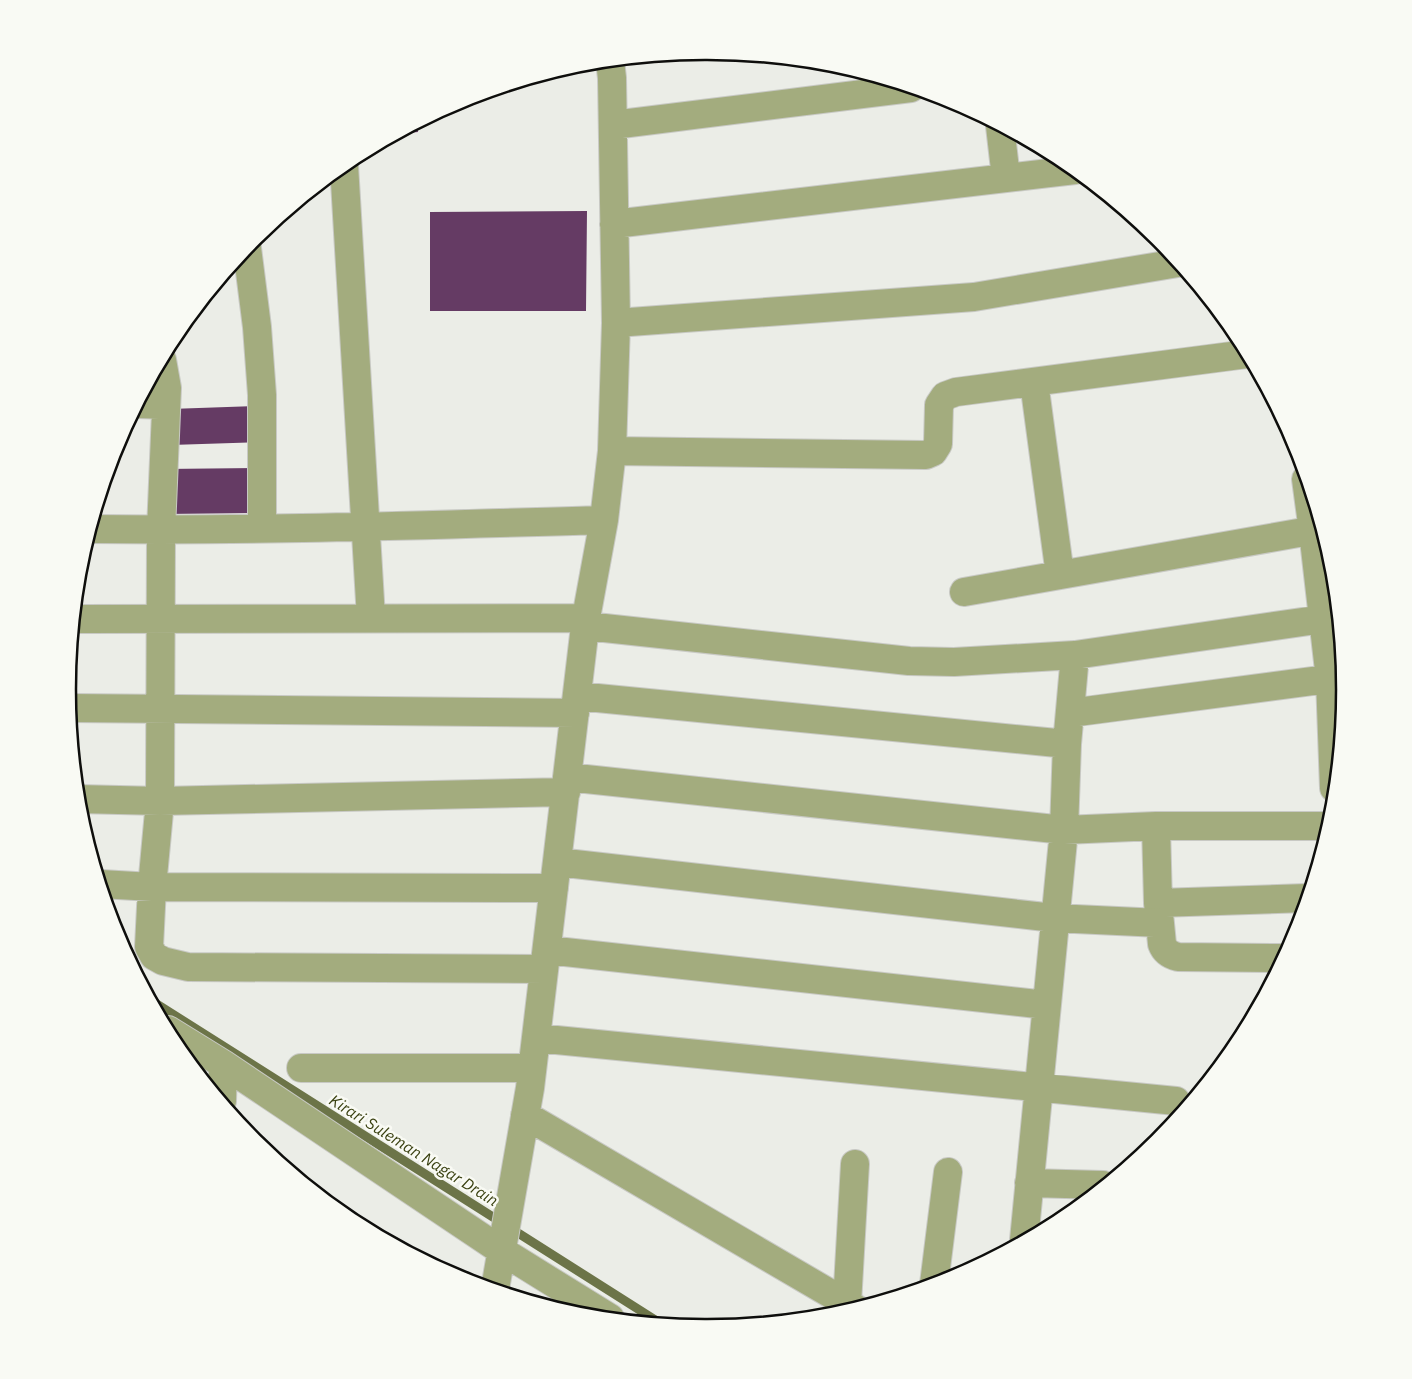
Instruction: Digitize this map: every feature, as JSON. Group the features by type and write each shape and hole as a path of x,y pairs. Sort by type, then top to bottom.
{"street":[{"path":"496,1283 532,1068 586,622 604,520 612,451 616,323 610,67"},
{"path":"613,125 897,90"},
{"path":"1001,134 1006,178"},
{"path":"614,224 1063,171"},
{"path":"345,174 371,618"},
{"path":"247,259 257,327 262,395 262,528"},
{"path":"616,323 974,297 1170,264"},
{"path":"612,451 926,455 933,452 938,444 939,405 945,396 956,392 1239,355"},
{"path":"164,371 166,404 161,530 160,801 152,887 149,947 154,956 163,961 188,966 545,959 1046,1005"},
{"path":"1034,382 1060,575"},
{"path":"145,404 166,404"},
{"path":"98,529 366,527 604,520"},
{"path":"964,592 1315,530"},
{"path":"1321,560 1335,667"},
{"path":"81,619 371,618 586,622 909,661 954,662 1075,655 1330,618"},
{"path":"1025,1233 1064,830 1067,744 1075,655"},
{"path":"1070,713 1335,678"},
{"path":"77,708 160,709 576,704 1067,744"},
{"path":"87,799 160,801 566,784 1064,830 1156,826 1320,826"},
{"path":"1156,826 1159,913 1164,950 1170,955 1178,957 1276,958"},
{"path":"108,884 152,887 555,875 1054,918 1159,913 1300,899"},
{"path":"536,1038 1176,1101"},
{"path":"183,1039 502,1244 598,1309"},
{"path":"222,1092 223,1064"},
{"path":"301,1068 532,1068"},
{"path":"525,1115 846,1303"},
{"path":"851,1302 855,1164"},
{"path":"935,1276 948,1172"},
{"path":"1029,1183 1094,1185"}],"building":[{"path":"587,211 586,311 430,311 430,212"},
{"path":"259,406 260,442 171,445 170,409"},
{"path":"260,468 260,513 164,514 164,469"}],"waterway":[{"name":"Kirari Suleman Nagar Drain","path":"164,1008 650,1317"}]}
